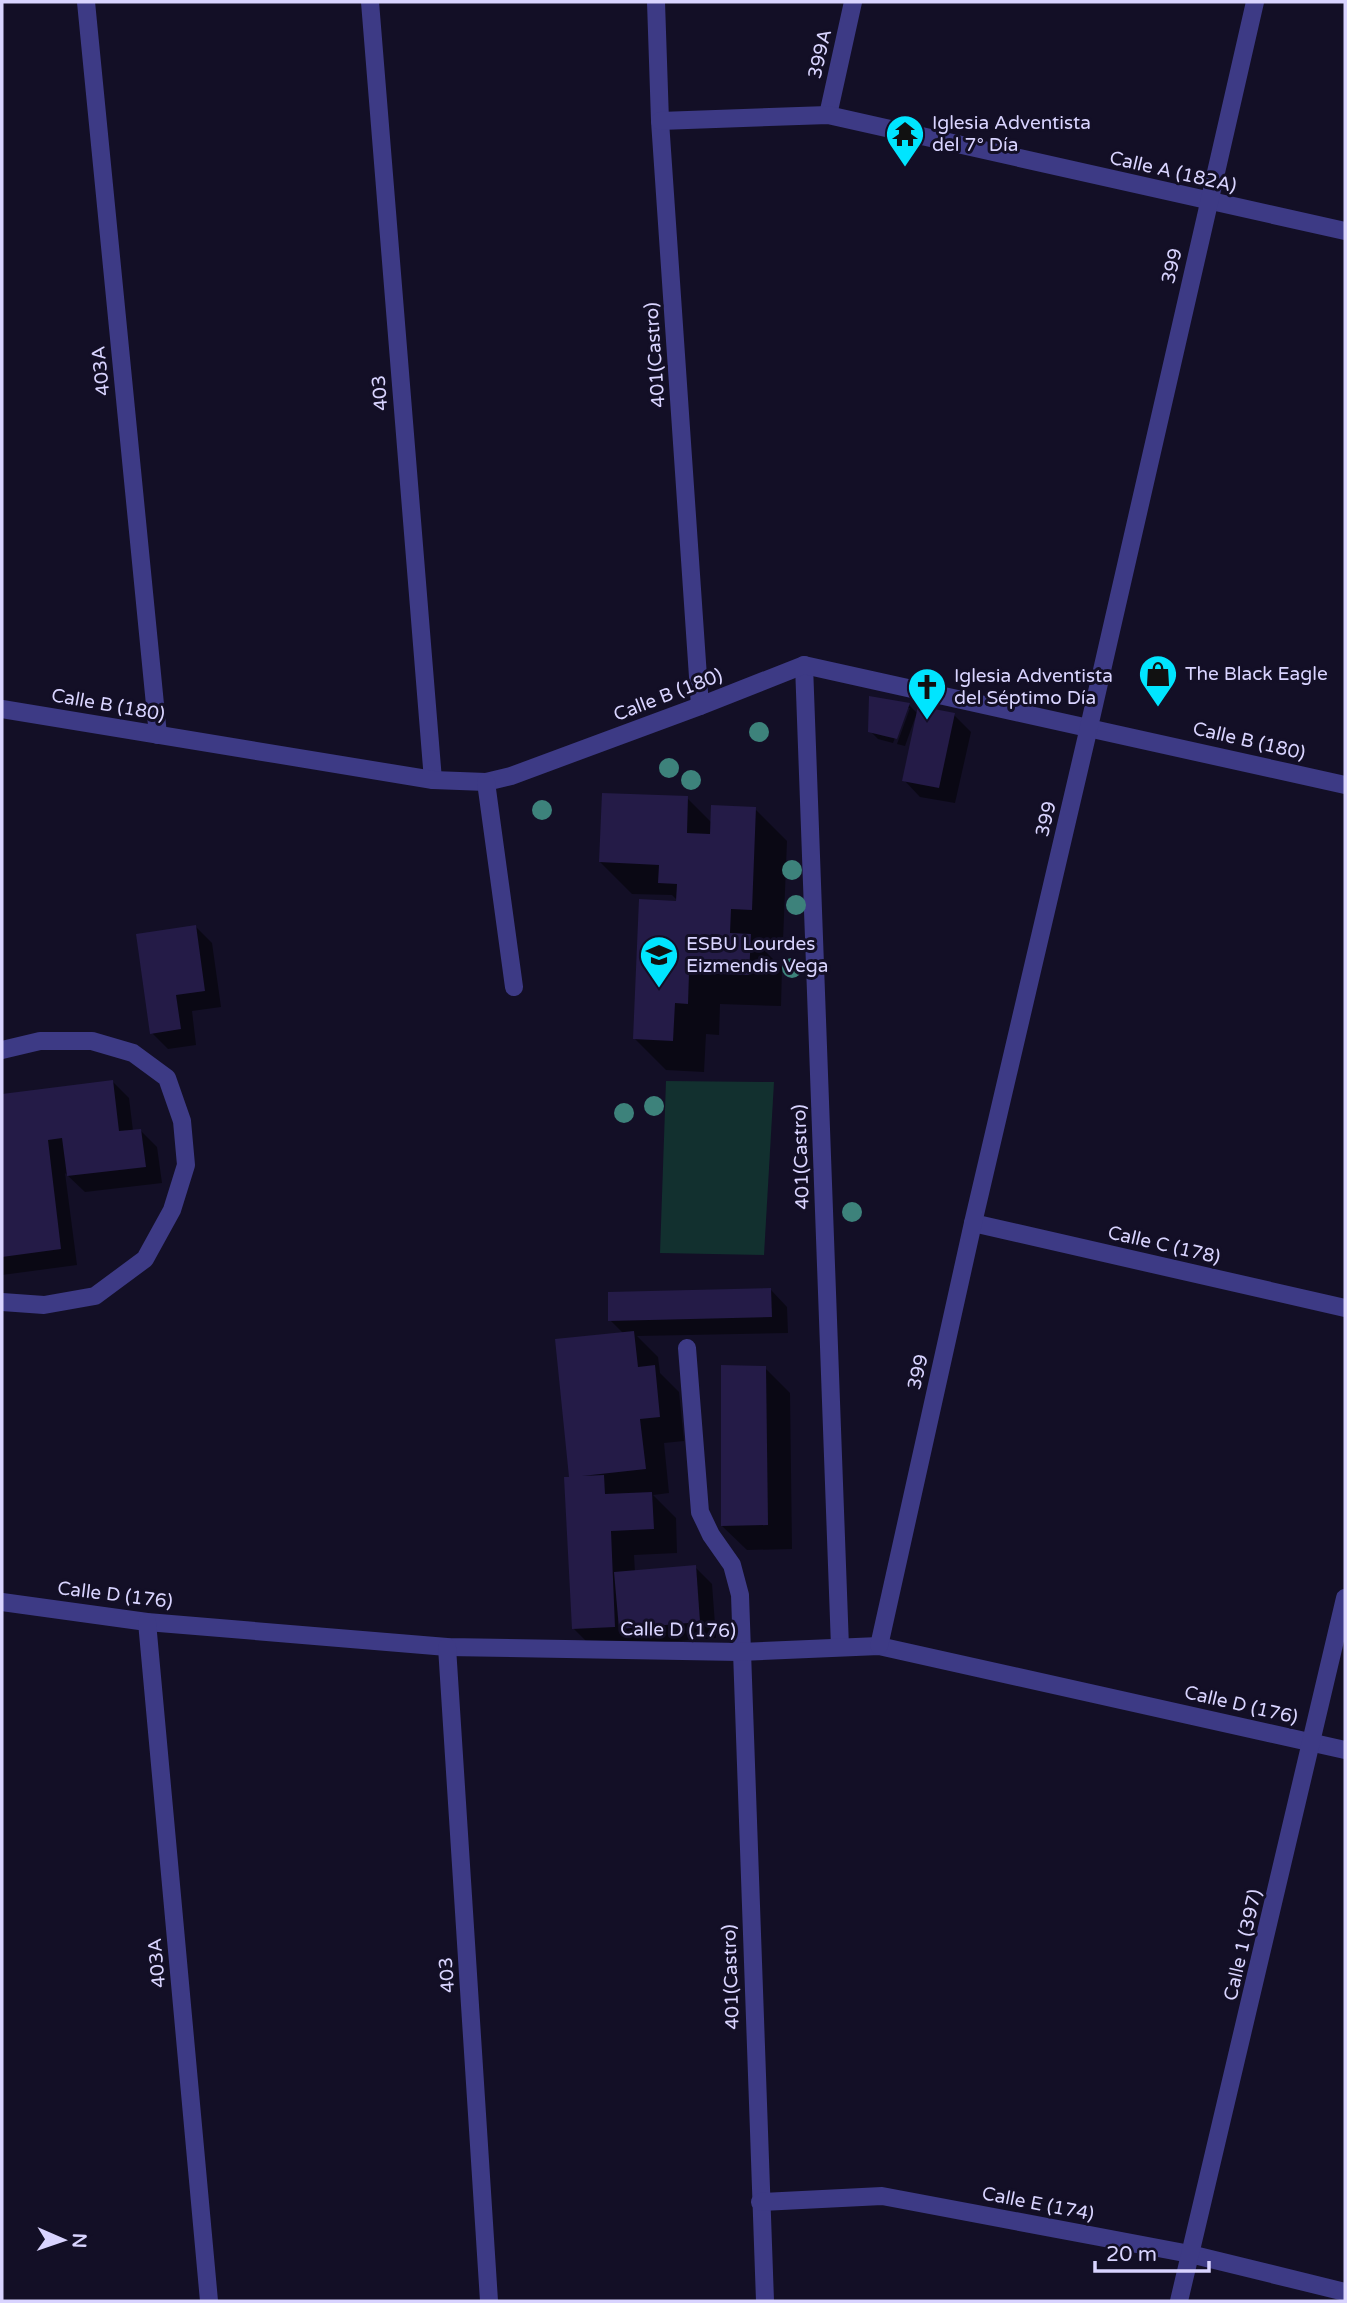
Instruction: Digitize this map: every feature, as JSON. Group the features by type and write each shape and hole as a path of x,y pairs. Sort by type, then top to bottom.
{"street":[{"name":"403A","path":"86,2 158,735"},
{"name":"403","path":"370,2 433,780"},
{"name":"401(Castro)","path":"656,2 660,121 700,706"},
{"name":"399A","path":"828,115 853,2"},
{"name":"399","path":"879,1646 973,1223 1255,2"},
{"name":"Calle A (182A)","path":"660,121 828,115 1345,231"},
{"name":"Calle B (180)","path":"2,709 433,780 486,782 510,776 804,665 1345,785"},
{"name":"401(Castro)","path":"804,665 840,1647"},
{"path":"486,782 514,987"},
{"path":"2,1050 40,1041 92,1041 133,1053 167,1078 182,1121 186,1165 172,1210 145,1259 95,1296 44,1305 2,1302"},
{"name":"Calle C (178)","path":"973,1223 1345,1308"},
{"name":"401(Castro)","path":"687,1348 700,1512 711,1535 732,1565 740,1595 765,2301"},
{"name":"Calle 1 (397)","path":"1179,2301 1345,1598"},
{"name":"Calle D (176)","path":"2,1602 147,1622 447,1647 740,1652 879,1646 1345,1750"},
{"name":"403A","path":"147,1622 209,2301"},
{"name":"403","path":"447,1647 489,2301"},
{"name":"Calle E (174)","path":"760,2202 882,2196 1190,2254 1345,2292"}],"green space":[{"path":"666,1081 774,1082 764,1255 660,1253"}],"building":[{"path":"869,696 910,703 897,739 868,732"},
{"path":"918,706 955,713 939,788 902,781"},
{"path":"602,793 688,796 687,833 710,834 711,805 756,807 752,910 731,909 730,933 751,934 749,975 689,973 688,1004 675,1003 673,1041 633,1039 639,899 676,901 677,884 658,883 659,865 599,862"},
{"path":"196,925 205,991 176,995 181,1029 150,1034 136,934"},
{"path":"113,1080 119,1131 141,1129 146,1167 67,1176 62,1138 48,1140 61,1249 2,1257 2,1094"},
{"path":"771,1288 772,1317 608,1321 608,1292"},
{"path":"634,1331 638,1367 655,1365 660,1417 640,1419 646,1469 582,1476 604,1475 605,1494 652,1492 654,1529 611,1531 615,1627 572,1629 564,1477 569,1477 555,1339"},
{"path":"721,1365 766,1366 768,1525 721,1526"},
{"path":"696,1565 700,1622 619,1629 614,1572"}],"place":[{"name":"Iglesia Adventista del 7° Día","path":"905,168"},
{"name":"The Black Eagle","path":"1158,708"},
{"name":"Iglesia Adventista del Séptimo Día","path":"927,721"},
{"name":"ESBU Lourdes Eizmendis Vega","path":"659,989"}]}
